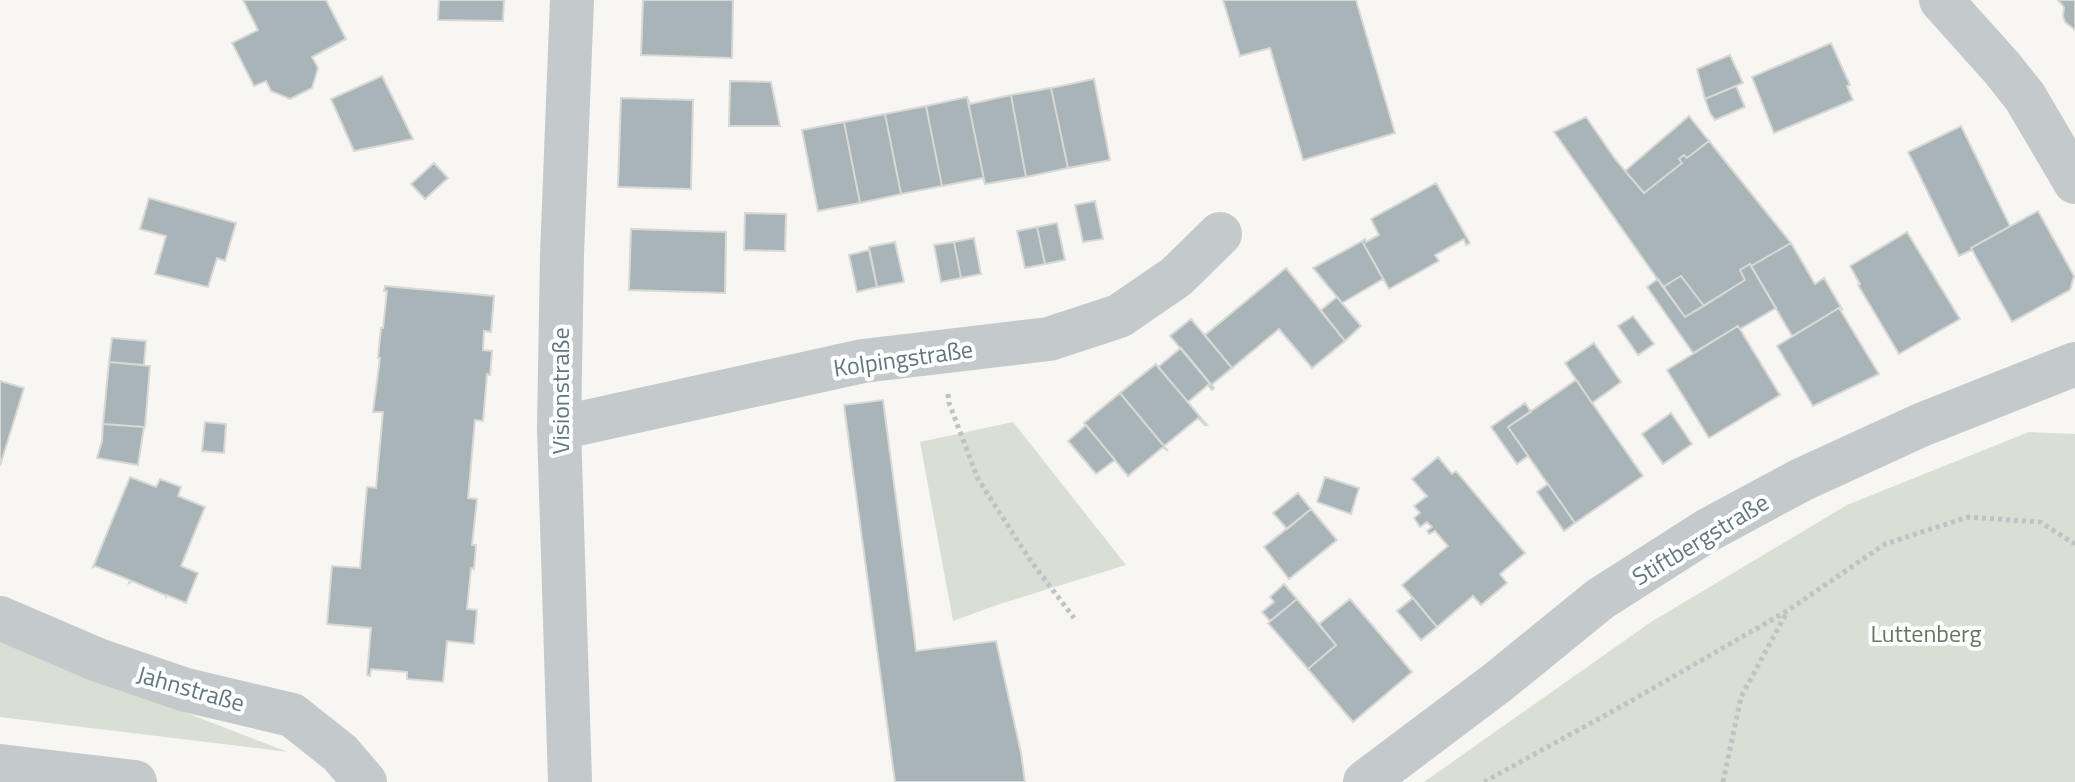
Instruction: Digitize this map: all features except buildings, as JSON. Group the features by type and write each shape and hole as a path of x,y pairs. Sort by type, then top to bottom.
{"street":[{"name":"Visionstraße","path":"570,782 559,428 572,0"},
{"path":"1941,0 2025,97 2075,182"},
{"name":"Kolpingstraße","path":"559,428 863,361 1049,339 1119,316 1176,277 1220,234"},
{"name":"Stiftbergstraße","path":"1365,782 1498,682 1600,599 1708,530 1801,480 1921,425 2075,364"},
{"name":"Jahnstraße","path":"0,618 98,660 172,685 292,715 340,753 365,782"},
{"path":"0,766 135,782"}],"path":[{"path":"947,351 949,403 978,479 1030,560 1074,618"},
{"path":"1484,782 1787,611 1885,544 1968,517 2040,522 2075,544"},
{"path":"1723,782 1741,697 1787,611"}],"green space":[{"path":"1013,422 1126,565 953,621 920,442"},
{"name":"Luttenberg","path":"2029,432 2075,434 2075,782 1424,782 1651,622 1847,505"},
{"path":"0,641 288,752 0,717"}]}
